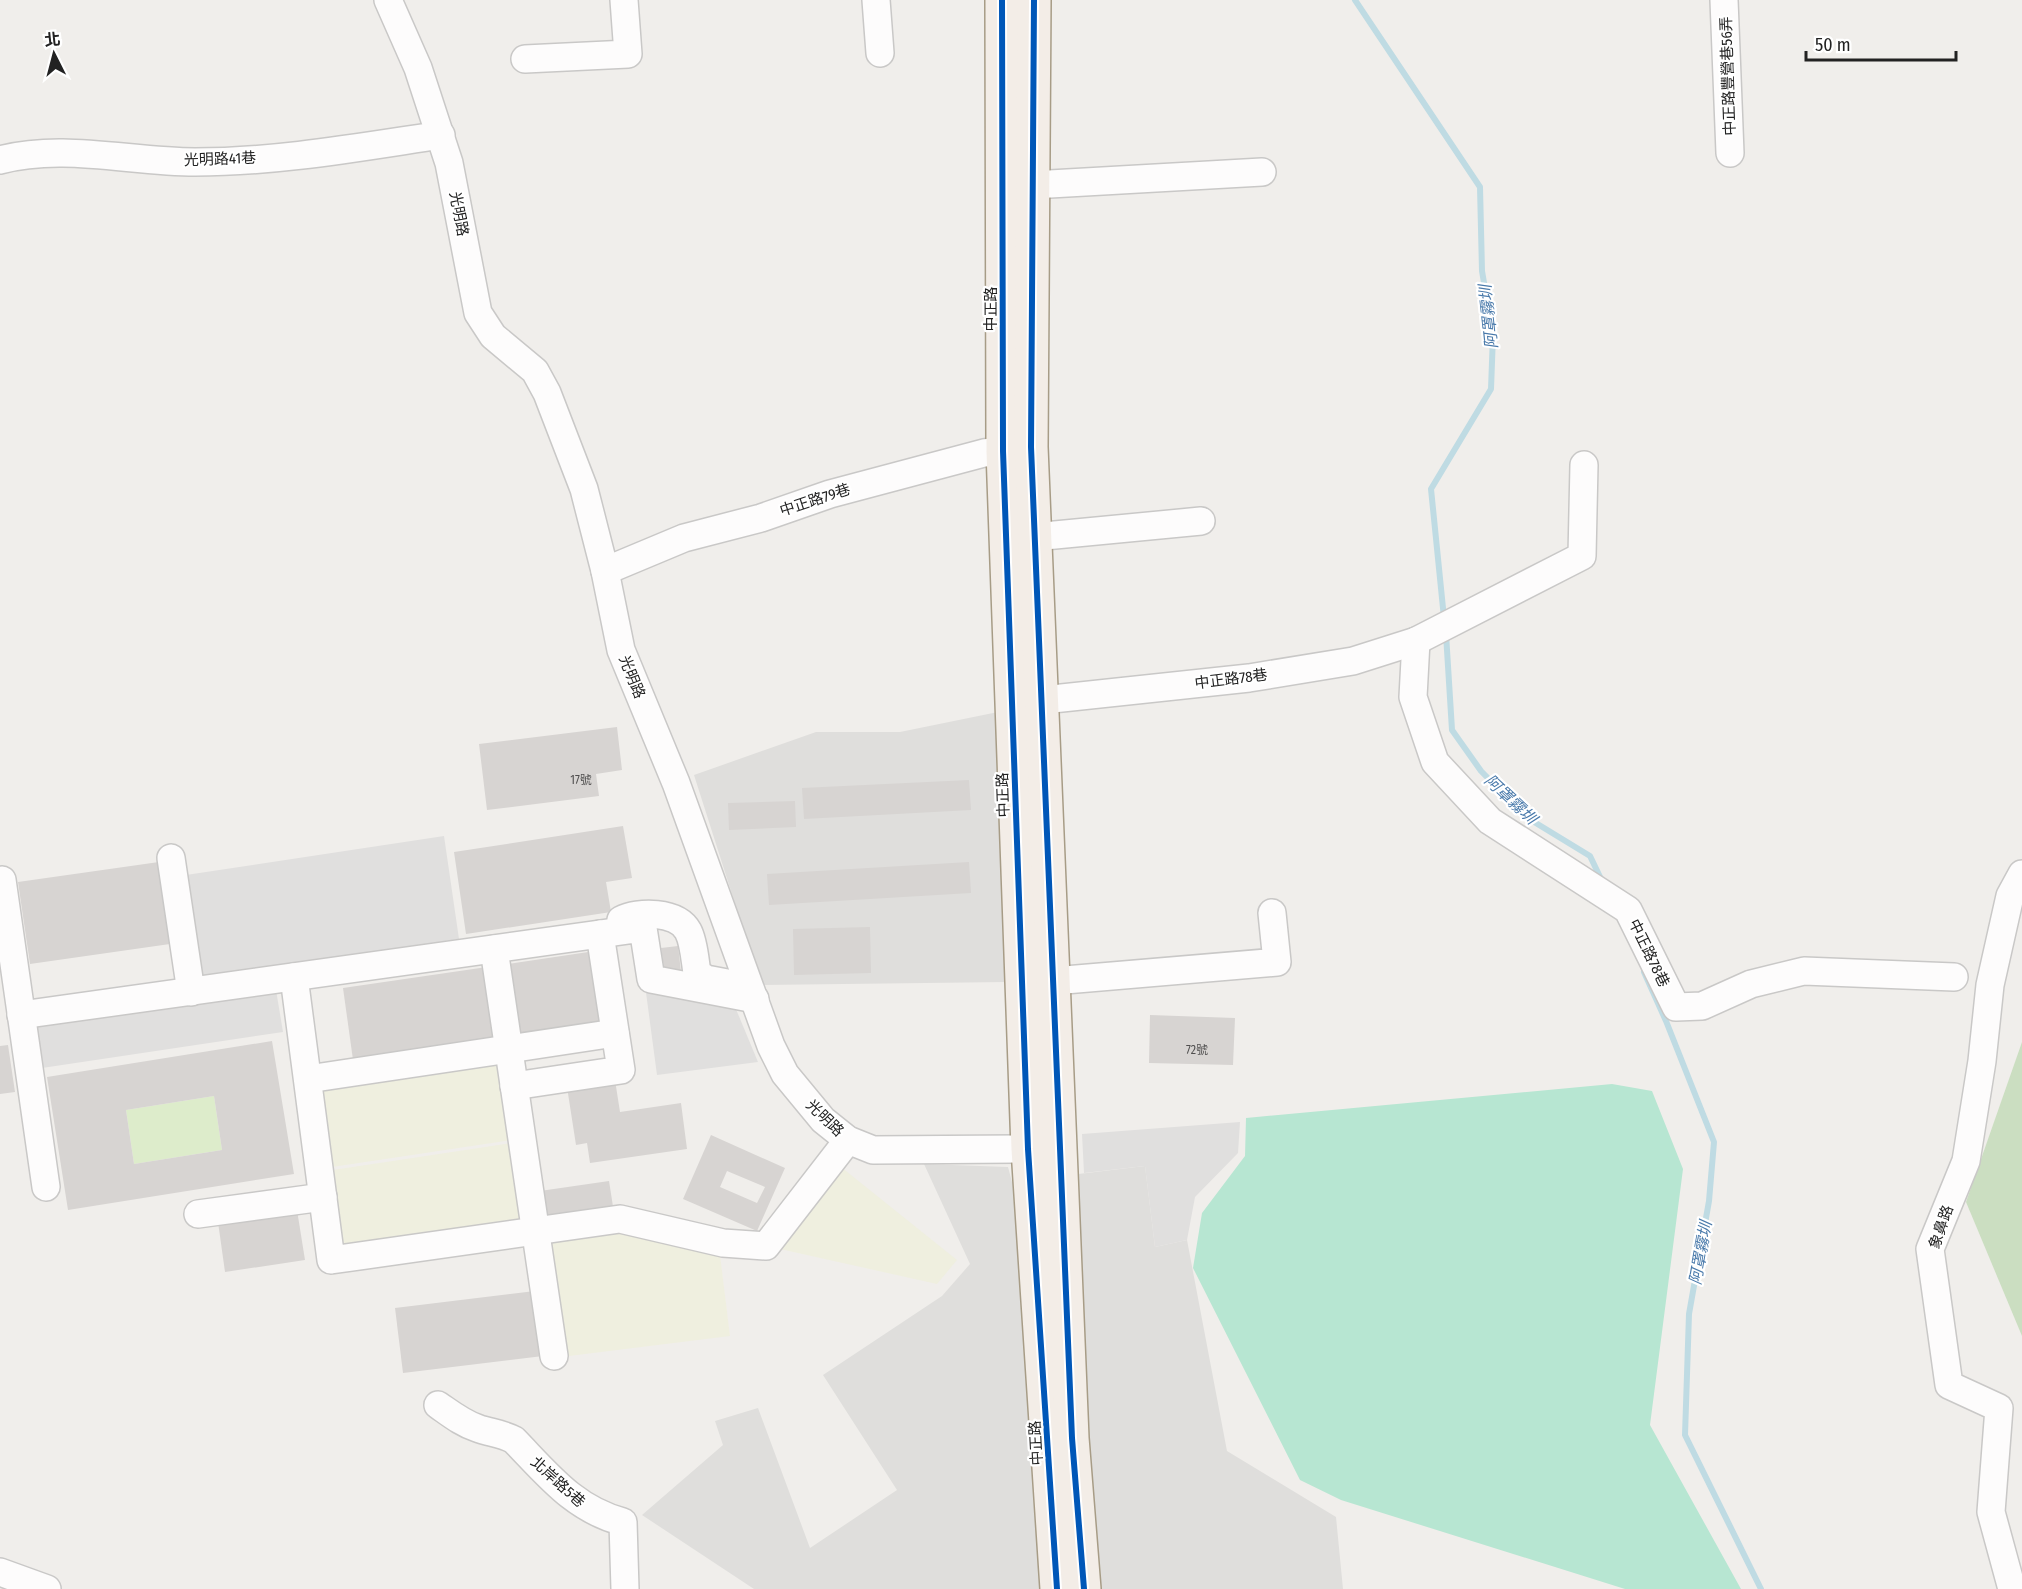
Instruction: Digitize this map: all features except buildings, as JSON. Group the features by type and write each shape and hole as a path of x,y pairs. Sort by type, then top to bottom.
{"main road":[{"name":"中正路","path":"1002,0 1044,1147 1057,1589"},
{"name":"中正路","path":"1034,0 1032,184 1017,449 1034,537 1043,700 1053,981 1044,1147 1084,1589"}],"street":[{"name":"光明路","path":"388,0 418,68 450,163 478,313 493,336 536,371 543,386 584,489 605,571 621,650 676,783 771,1046 785,1074 823,1120 848,1140 873,1150 1044,1147"},
{"path":"525,59 628,54 624,0"},
{"path":"876,0 880,53"},
{"name":"中正路豐營巷56弄","path":"1724,0 1730,153"},
{"name":"光明路41巷","path":"0,160 28,153 196,162 326,153 441,135"},
{"path":"1032,184 1263,172"},
{"name":"中正路79巷","path":"605,571 684,538 761,518 830,494 974,455 1017,449"},
{"name":"中正路78巷","path":"1043,700 1261,676 1353,661 1416,640 1582,556 1584,465"},
{"path":"1034,537 1201,521"},
{"name":"中正路78巷","path":"1416,640 1413,696 1435,762 1490,821 1628,910 1676,1007 1702,1006 1751,984 1804,970 1954,977"},
{"path":"171,858 191,992"},
{"name":"象鼻路","path":"2012,1589 1991,1512 1999,1408 1950,1385 1930,1249 1966,1161 1982,1061 1990,985 2010,896 2022,874"},
{"path":"2,880 6,949 15,1028 46,1187"},
{"path":"1053,981 1277,962 1272,913"},
{"path":"604,934 623,918 636,915 655,915 673,920 688,931 701,977 753,993"},
{"path":"15,1028 191,992 643,928 651,979 753,993"},
{"path":"514,1086 621,1070 604,934"},
{"path":"494,949 554,1356"},
{"path":"294,977 332,1260 620,1219 723,1243 766,1246 848,1140"},
{"path":"308,1079 615,1033"},
{"path":"198,1214 323,1197"},
{"name":"北岸路5巷","path":"438,1405 460,1421 480,1429 501,1433 514,1440 579,1504 602,1517 623,1522 625,1589"},
{"path":"0,1572 47,1589"}],"shaded area":[{"path":"998,712 1007,982 761,985 694,775 816,732 900,732"},
{"path":"444,836 459,939 201,977 186,875"},
{"path":"645,985 733,1002 758,1062 657,1075"},
{"path":"276,990 283,1032 42,1068 36,1026"},
{"path":"1240,1122 1238,1153 1195,1197 1187,1240 1155,1247 1145,1166 1084,1173 1082,1134"},
{"path":"924,1164 1008,1167 1012,1182 1145,1166 1155,1247 1187,1240 1227,1451 1336,1517 1343,1589 754,1589 642,1515 723,1445 715,1421 758,1408 810,1548 897,1490 823,1375 942,1296 970,1264"}],"green space":[{"path":"2022,1042 2022,1336 1966,1202"},
{"path":"498,1056 511,1140 332,1167 319,1083"},
{"path":"1612,1084 1652,1091 1683,1169 1650,1425 1741,1589 1625,1589 1341,1500 1300,1480 1193,1268 1202,1213 1245,1156 1246,1118"},
{"path":"214,1096 222,1150 134,1164 126,1110"},
{"path":"511,1143 524,1227 345,1254 333,1170"},
{"path":"841,1167 957,1260 937,1284 780,1249"},
{"path":"620,1230 720,1255 730,1336 561,1357 546,1240"}],"waterway":[{"name":"阿罩霧圳","path":"1355,0 1480,187 1482,271 1493,335 1491,389 1431,489 1444,618"},
{"name":"阿罩霧圳","path":"1446,634 1452,730 1481,771 1526,817 1590,856 1602,881"},
{"name":"阿罩霧圳","path":"1644,972 1714,1142 1709,1201 1689,1314 1685,1435 1761,1589"}],"cycle path":[{"path":"1002,0 1003,451 1028,1149 1057,1589"},
{"path":"1034,0 1031,447 1072,1438 1084,1589"}]}
